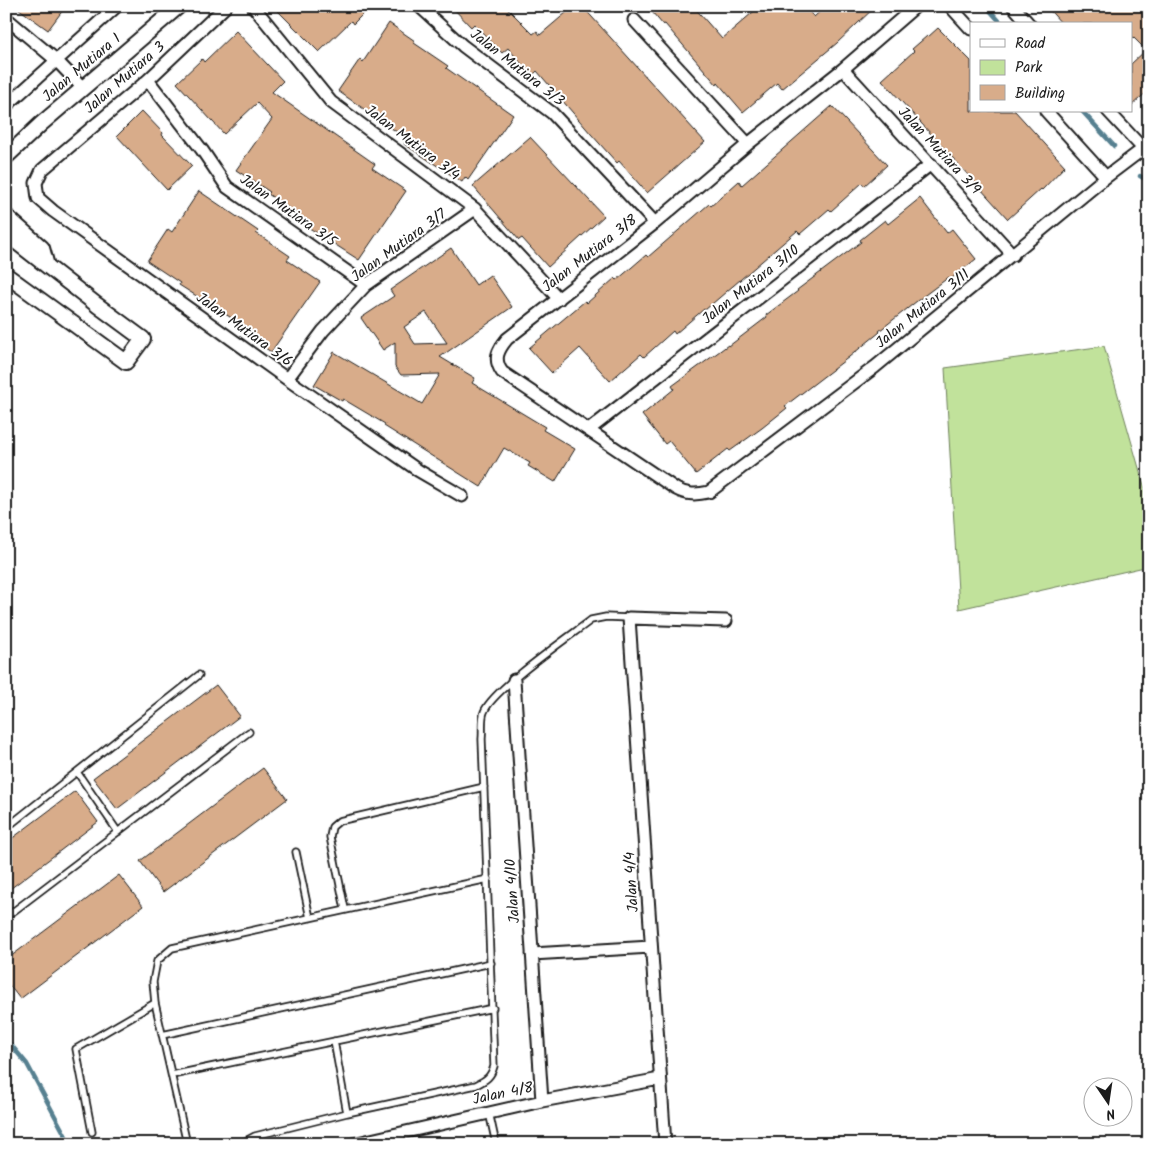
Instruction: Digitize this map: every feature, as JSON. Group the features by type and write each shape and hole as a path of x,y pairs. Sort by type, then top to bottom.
{"street":[{"path":"6,106 117,6"},
{"name":"Jalan Mutiara 1","path":"6,157 41,124 179,6"},
{"name":"Jalan Mutiara 3","path":"42,170 148,80 226,6"},
{"name":"Jalan Mutiara 3/4","path":"253,6 331,102 474,209 559,299"},
{"name":"Jalan Mutiara 3/3","path":"419,6 463,46 552,113 655,222"},
{"name":"Jalan Mutiara 3/8","path":"718,487 709,492 684,493 502,372 497,361 499,348 507,338 655,222 748,144 843,69 916,6"},
{"path":"950,6 970,28"},
{"path":"1013,6 1027,22"},
{"path":"6,18 56,60 83,88"},
{"path":"634,20 748,144"},
{"name":"Jalan Mutiara 3/9","path":"843,69 1013,255"},
{"name":"Jalan Mutiara 3/5","path":"148,80 202,150 227,187 366,285"},
{"path":"1047,112 1106,177"},
{"path":"1109,112 1146,152"},
{"name":"Jalan Mutiara 3/11","path":"718,487 875,368 1106,177 1146,152"},
{"name":"Jalan Mutiara 3/10","path":"590,430 931,164"},
{"name":"Jalan Mutiara 3/6","path":"42,170 36,183 38,198 287,380 419,471 462,496"},
{"name":"Jalan Mutiara 3/7","path":"287,380 323,330 366,285 474,209"},
{"path":"6,216 42,248 47,266"},
{"path":"6,234 143,339 126,362 6,275"},
{"path":"629,618 726,621"},
{"name":"Jalan 4/4","path":"629,618 665,1144"},
{"name":"Jalan 4/10","path":"514,680 542,1101"},
{"path":"532,954 651,947"},
{"name":"Jalan 4/8","path":"353,1144 489,1112 660,1079"}],"lane":[{"path":"240,1144 255,1136 347,1113 476,1085 486,1080 492,1074 494,1066 493,1008 482,739 484,712 492,700 514,680 591,620 606,617 629,618"},
{"path":"6,828 199,675"},
{"path":"6,917 249,732"},
{"path":"77,772 118,832"},
{"path":"345,910 330,837 332,827 339,821 484,787"},
{"path":"296,852 310,918"},
{"path":"187,1144 155,1003 153,982 157,961 172,948 488,879"},
{"path":"162,1035 491,963"},
{"path":"92,1132 76,1049 155,1003"},
{"path":"172,1075 493,1008"},
{"path":"334,1041 347,1113"},
{"path":"489,1112 496,1144"}],"green space":[{"path":"1104,346 1149,503 1149,566 959,609 945,368"}],"building":[{"path":"15,6 66,6 48,30"},
{"path":"273,6 371,6 353,24 351,21 319,52"},
{"path":"451,6 505,6 533,34 537,31 540,35 574,6 582,6 705,142 647,193 619,161 617,163 537,71 532,76 508,48 502,53 474,24 471,27"},
{"path":"647,6 693,6 722,39 760,6 804,6 814,17 826,6 876,6 837,43 782,89 777,83 743,112"},
{"path":"1046,6 1149,6 1149,90 1132,105 1132,63 1146,50 1132,36 1132,22 1060,22"},
{"path":"389,23 448,66 446,68 513,115 468,180 465,177 462,182 404,144 407,139 338,91 360,59 363,62"},
{"path":"938,28 970,60 970,112 1016,112 1065,166 1042,190 1008,219 882,80 914,51 912,49"},
{"path":"236,31 283,81 272,92 375,164 372,168 406,191 359,260 297,220 300,216 268,194 270,192 236,170 272,119 257,103 224,134 177,83 202,59 204,62"},
{"path":"832,106 887,165 864,186 862,183 831,211 829,209 800,234 797,231 705,310 675,334 673,331 644,357 641,354 610,381 580,348 552,373 529,348 585,301 587,303 615,278 617,280 646,255 648,257 709,204 711,206 739,181 742,185"},
{"path":"142,111 192,166 167,190 117,136"},
{"path":"530,137 604,216 548,267 522,238 519,240 473,186"},
{"path":"199,191 258,231 256,233 290,256 287,260 320,282 271,352 245,334 249,329 179,285 180,283 147,261 168,229 172,232"},
{"path":"920,198 947,233 952,229 976,259 951,279 949,277 879,331 849,357 785,406 787,408 762,428 730,451 728,449 696,474 669,441 665,444 642,415 674,389 672,386 767,317 766,315 861,242 860,240 885,220 888,224"},
{"path":"451,248 476,285 490,275 512,307 440,357 475,378 472,383 545,427 543,430 575,449 555,482 528,466 530,463 504,448 481,487 384,426 385,424 343,399 342,401 314,385 334,352 422,404 440,374 401,375 395,367 395,342 383,350 361,318 394,296 390,290","holes":["426,312 447,343 415,344 404,327"]},
{"path":"216,685 240,716 117,809 93,778"},
{"path":"263,768 287,799 163,892 140,861"},
{"path":"75,791 98,822 6,892 6,843"},
{"path":"119,875 143,906 20,999 6,981 6,960"}],"waterway":[{"path":"986,6 1000,22"},
{"path":"1083,112 1114,146"},
{"path":"1140,176 1149,181"},
{"path":"6,1039 27,1064 70,1144"}]}
